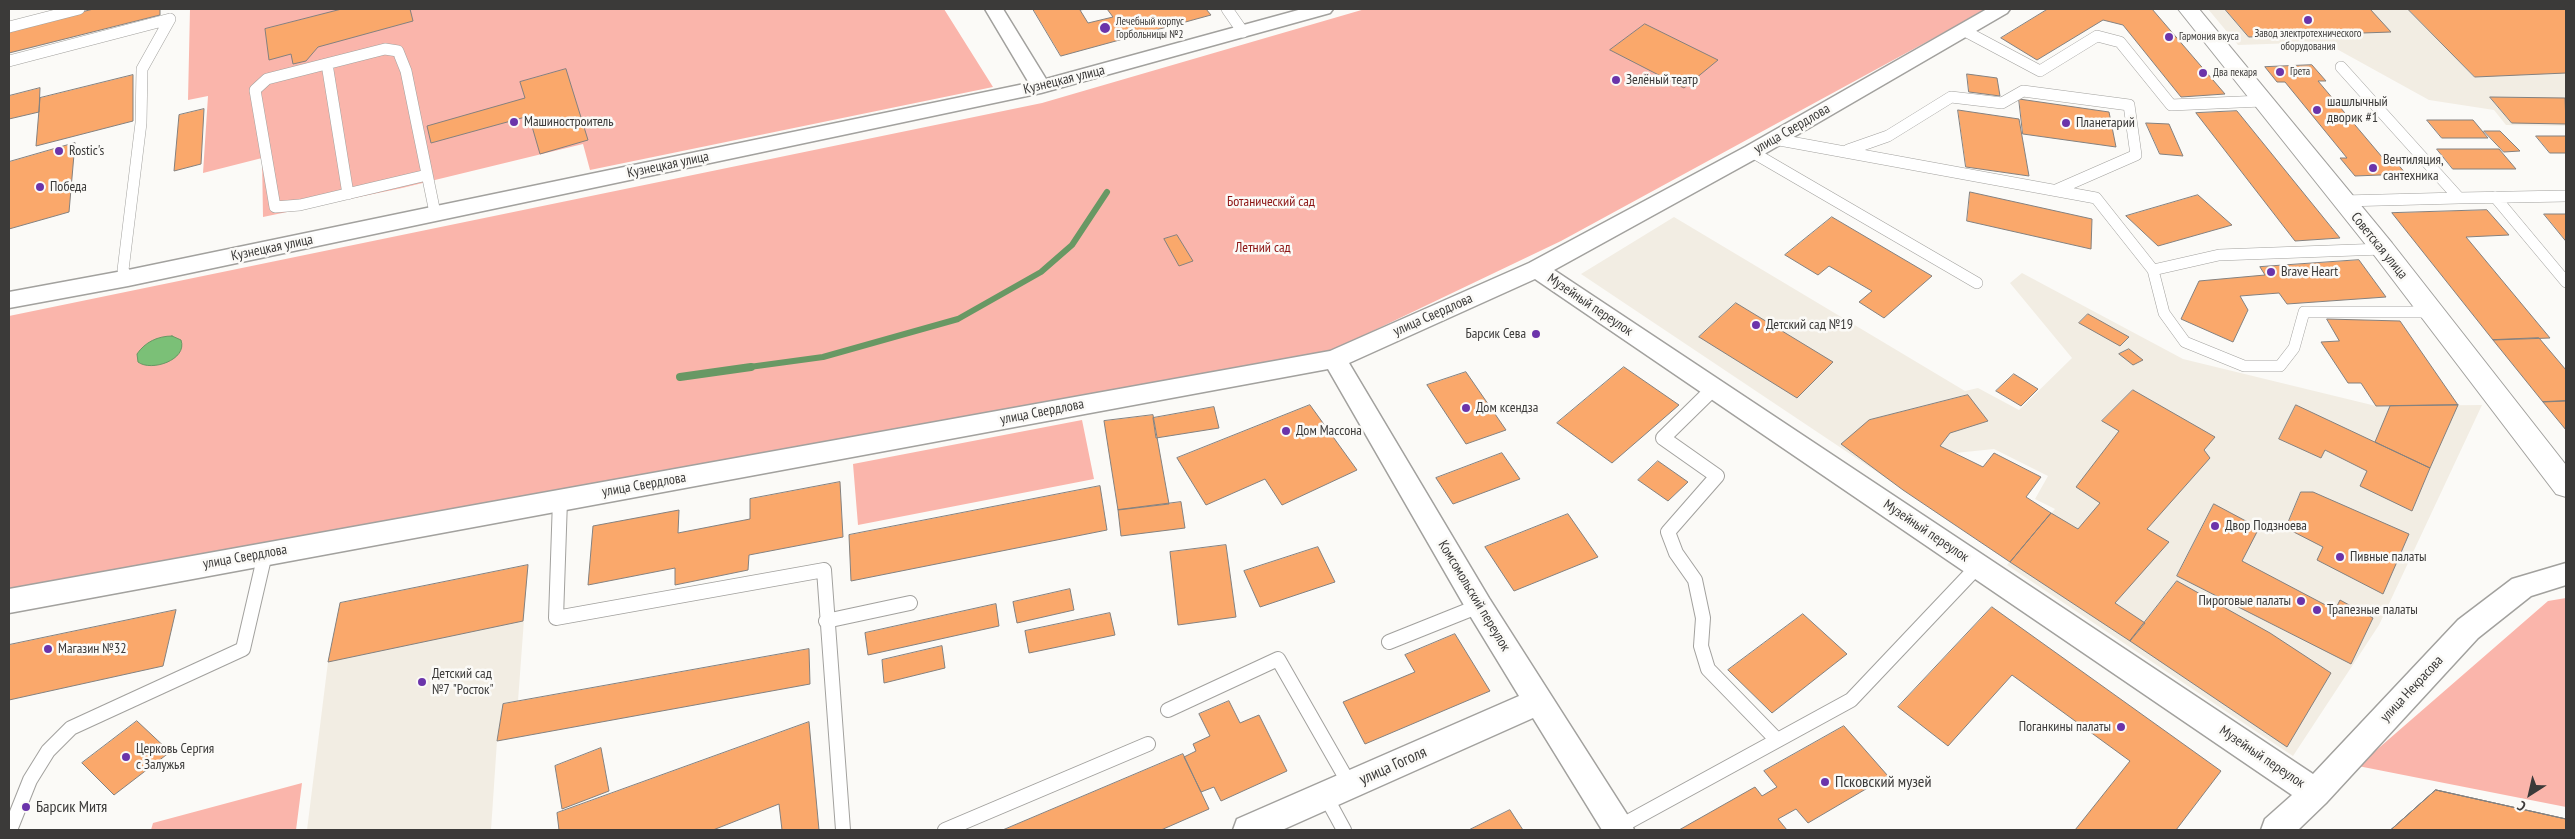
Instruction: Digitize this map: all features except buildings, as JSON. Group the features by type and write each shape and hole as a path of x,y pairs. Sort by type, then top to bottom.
{"main road":[{"name":"Советская улица","path":"2188,9 2383,249 2566,486"}],"street":[{"path":"994,9 1041,87"},
{"name":"Кузнецкая улица","path":"9,300 128,278 1041,87 1323,9"},
{"name":"улица Свердлова","path":"9,601 1334,359 1538,269 1752,152 2000,9"},
{"name":"Музейный переулок","path":"1538,269 2315,793"},
{"name":"Комсомольский переулок","path":"1334,359 1479,606 1618,829"},
{"name":"улица Некрасова","path":"2276,830 2315,793 2468,629 2522,587 2566,574"},
{"name":"улица Гоголя","path":"1248,830 1539,702"}],"lane":[{"path":"9,27 79,9"},
{"path":"1227,9 1243,32"},
{"path":"9,61 170,19 142,69 141,123 123,270 128,278"},
{"path":"1963,30 2040,71 2097,36 2120,42 2171,105 2262,101"},
{"path":"427,175 300,205 275,207 255,90 267,79 385,49 398,51 406,71 435,213"},
{"path":"327,64 348,194"},
{"path":"2341,67 2459,198"},
{"path":"1843,151 1869,144 1888,136 1951,96 2002,103 2023,90 2129,105 2136,155 2056,190"},
{"path":"1774,139 2096,198 2153,270 2164,313 2185,342 2244,366 2280,366 2294,348 2304,312 2431,312"},
{"path":"1752,152 1977,283"},
{"path":"2343,201 2566,196"},
{"path":"2495,197 2566,282"},
{"path":"2153,270 2218,255 2383,249"},
{"path":"1714,388 1663,438 1717,476 1668,532 1676,553 1695,580 1702,618 1701,646 1708,669 1777,740"},
{"path":"560,500 556,618 824,570 826,621 844,830"},
{"path":"10,830 30,780 48,750 71,728 243,649 264,554"},
{"path":"1618,829 1851,700 1978,566"},
{"path":"826,621 910,603"},
{"path":"1389,642 1479,606"},
{"path":"1168,710 1278,659 1338,790 1344,830"},
{"path":"945,830 1148,744"}],"shaded area":[{"path":"2208,9 2566,9 2566,126 2506,125 2494,110 2429,100 2324,42 2238,45"},
{"path":"1674,217 1965,391 1978,388 2019,410 2072,358 2010,283 2022,273 2183,359 2376,406 2482,405 2379,625 2293,756 2007,565 2055,509 2035,499 2048,476 1994,449 1926,456 1895,484 1581,274"},
{"path":"172,336 181,340 182,347 174,358 159,365 151,366 138,362 137,354 148,343 162,337"},
{"name":"Детский сад №7 \"Росток\"","path":"528,565 518,701 503,704 497,741 491,830 307,830 328,662 340,603"}],"green space":[{"name":"Машиностроитель","path":"190,9 944,9 993,87 590,170 583,144 402,188 263,217 262,158 203,173 208,96 188,100"},
{"name":"Ботанический сад","path":"1365,9 1987,9 1561,241 1333,350 1293,361 9,602 9,316 1042,103"},
{"path":"1082,420 1094,479 858,525 853,464"},
{"path":"2566,598 2566,807 2358,766 2548,601"},
{"path":"302,783 296,830 151,830 153,823"}],"waterway":[{"path":"742,368 823,357 958,319 1041,272 1072,245 1107,192"},
{"path":"680,377 751,367"}],"place":[{"name":"Завод электротехнического оборудования","path":"2308,20"},
{"name":"Лечебный корпус Горбольницы №2","path":"1105,28"},
{"name":"Гармония вкуса","path":"2169,37"},
{"name":"Грета","path":"2280,72"},
{"name":"Два пекаря","path":"2203,73"},
{"name":"Зелёный театр","path":"1616,80"},
{"name":"шашлычный дворик #1","path":"2317,110"},
{"name":"Машиностроитель","path":"514,122"},
{"name":"Планетарий","path":"2066,123"},
{"name":"Rostic's","path":"59,151"},
{"name":"Вентиляция, сантехника","path":"2373,168"},
{"name":"Победа","path":"40,187"},
{"name":"Brave Heart","path":"2271,272"},
{"name":"Детский сад №19","path":"1756,325"},
{"name":"Барсик Сева","path":"1536,334"},
{"name":"Дом ксендза","path":"1466,408"},
{"name":"Дом Масcона","path":"1286,431"},
{"name":"Двор Подзноева","path":"2215,526"},
{"name":"Пивные палаты","path":"2340,557"},
{"name":"Пироговые палаты","path":"2301,601"},
{"name":"Трапезные палаты","path":"2317,610"},
{"name":"Магазин №32","path":"48,649"},
{"name":"Детский сад №7 \"Росток\"","path":"422,682"},
{"name":"Поганкины палаты","path":"2121,727"},
{"name":"Церковь Сергия с Залужья","path":"126,757"},
{"name":"Псковский музей","path":"1825,782"},
{"name":"Барсик Митя","path":"26,807"}],"park label":[{"name":"Летний сад","path":"1263,248"}]}
